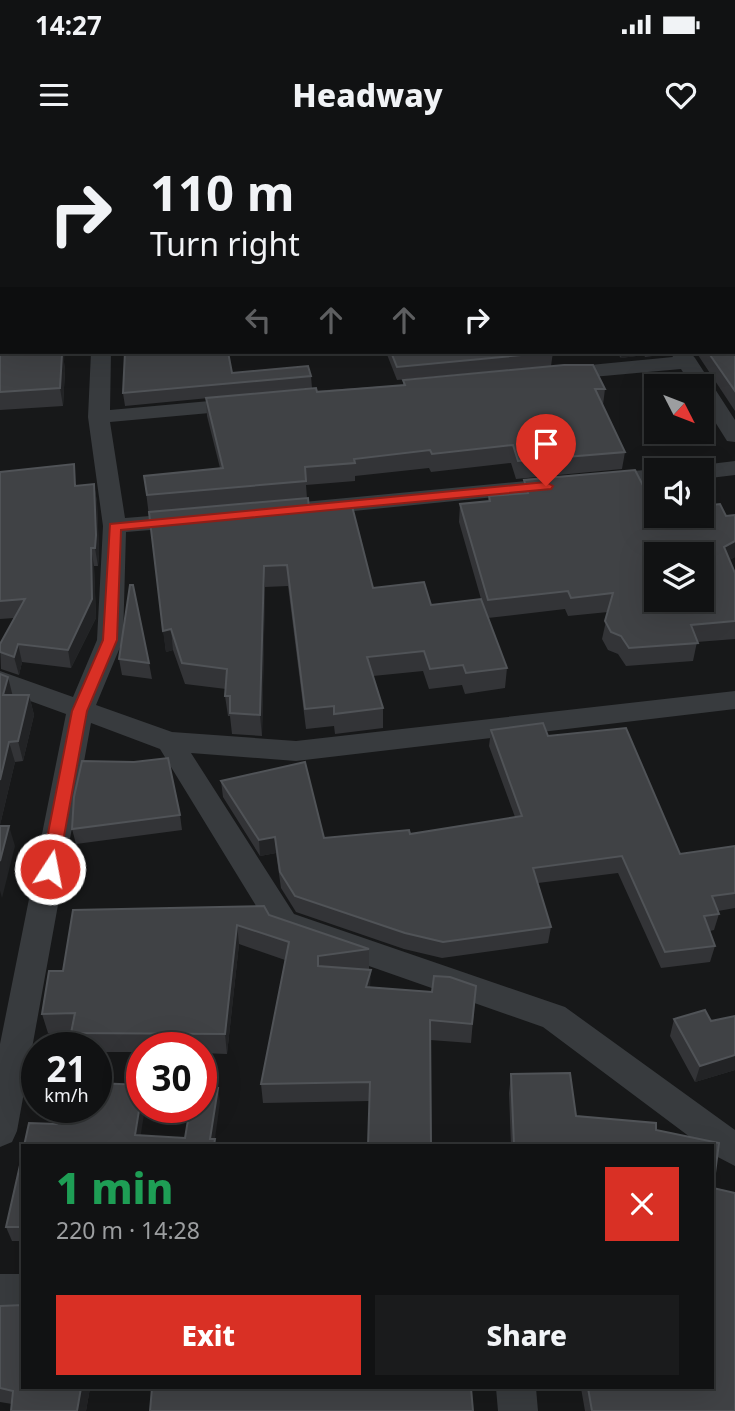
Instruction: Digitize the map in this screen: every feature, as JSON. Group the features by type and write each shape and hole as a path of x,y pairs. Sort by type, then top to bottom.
{"street":[{"path":"0,1131 80,711 110,640 115,526 99,417 101,354"},
{"path":"537,376 684,357 735,436"},
{"path":"99,417 263,402"},
{"path":"714,471 735,468"},
{"path":"244,515 644,477"},
{"path":"115,526 203,519"},
{"path":"0,680 80,711 170,741 296,751 735,700"},
{"path":"170,741 283,923 554,1017 735,1150"},
{"path":"0,1293 21,1293"},
{"path":"516,1389 518,1411"}],"building":[{"path":"0,354 62,354 60,388 0,392"},
{"path":"125,354 228,354 232,373 308,366 311,376 123,393"},
{"path":"392,354 532,354 397,367"},
{"path":"709,354 735,354 735,391"},
{"path":"564,365 593,365 605,389 595,389 625,452 518,461 513,445 432,454 430,450 354,459 355,463 305,467 306,481 147,495 144,476 223,468 206,398 316,388 317,392 405,385 403,380"},
{"path":"74,464 75,486 94,484 96,535 95,548 91,548 92,599 68,650 18,644 14,657 0,652 0,644 25,599 0,601 0,472"},
{"path":"635,470 644,487 644,528 714,528 714,505 720,504 726,516 735,515 735,541 724,547 735,573 735,621 691,625 698,643 629,648 621,636 611,632 605,621 613,593 571,598 568,591 488,600 460,504 490,501 489,496 528,493 524,480"},
{"path":"308,498 309,509 352,506 373,588 424,582 431,605 481,599 507,668 466,673 463,665 430,669 424,651 367,657 383,708 334,714 334,706 305,709 287,565 264,566 260,715 230,713 230,696 225,696 227,669 182,663 171,629 163,631 149,512"},
{"path":"130,585 133,585 149,663 119,659"},
{"path":"0,674 8,677 3,695 29,695 18,741 9,742 0,780"},
{"path":"543,723 548,736 626,728 680,854 735,846 735,893 712,896 719,914 704,916 715,946 665,952 622,856 533,868 551,927 443,942 405,933 295,896 280,872 275,837 259,840 221,781 305,762 324,838 409,830 410,834 522,816 491,730"},
{"path":"168,758 180,815 72,829 74,797 82,761 134,762"},
{"path":"0,826 9,826 0,861"},
{"path":"264,906 269,915 369,949 318,956 318,966 371,970 366,987 432,992 434,976 450,977 476,986 472,1024 430,1020 431,1144 368,1144 370,1082 261,1084 289,942 237,925 225,1034 71,1032 75,1013 42,1014 49,971 63,971 73,910"},
{"path":"705,1010 711,1021 735,1016 735,1055 700,1066 674,1019"},
{"path":"570,1073 576,1116 656,1123 656,1130 719,1143 714,1180 714,1144 514,1144 511,1074"},
{"path":"112,1084 126,1084 126,1123 137,1123 135,1135 185,1138 188,1123 213,1123 210,1139 215,1139 214,1144 24,1144 29,1123 112,1123"},
{"path":"21,1161 21,1227 6,1227"},
{"path":"714,1188 735,1193 735,1411 592,1411 588,1389 714,1389"},
{"path":"21,1305 21,1389 81,1389 77,1411 11,1411 13,1391 0,1388 0,1306"},
{"path":"152,1389 471,1389 473,1411 150,1411"}],"route":[{"path":"50,869 80,711 110,640 115,526 546,486"}]}
